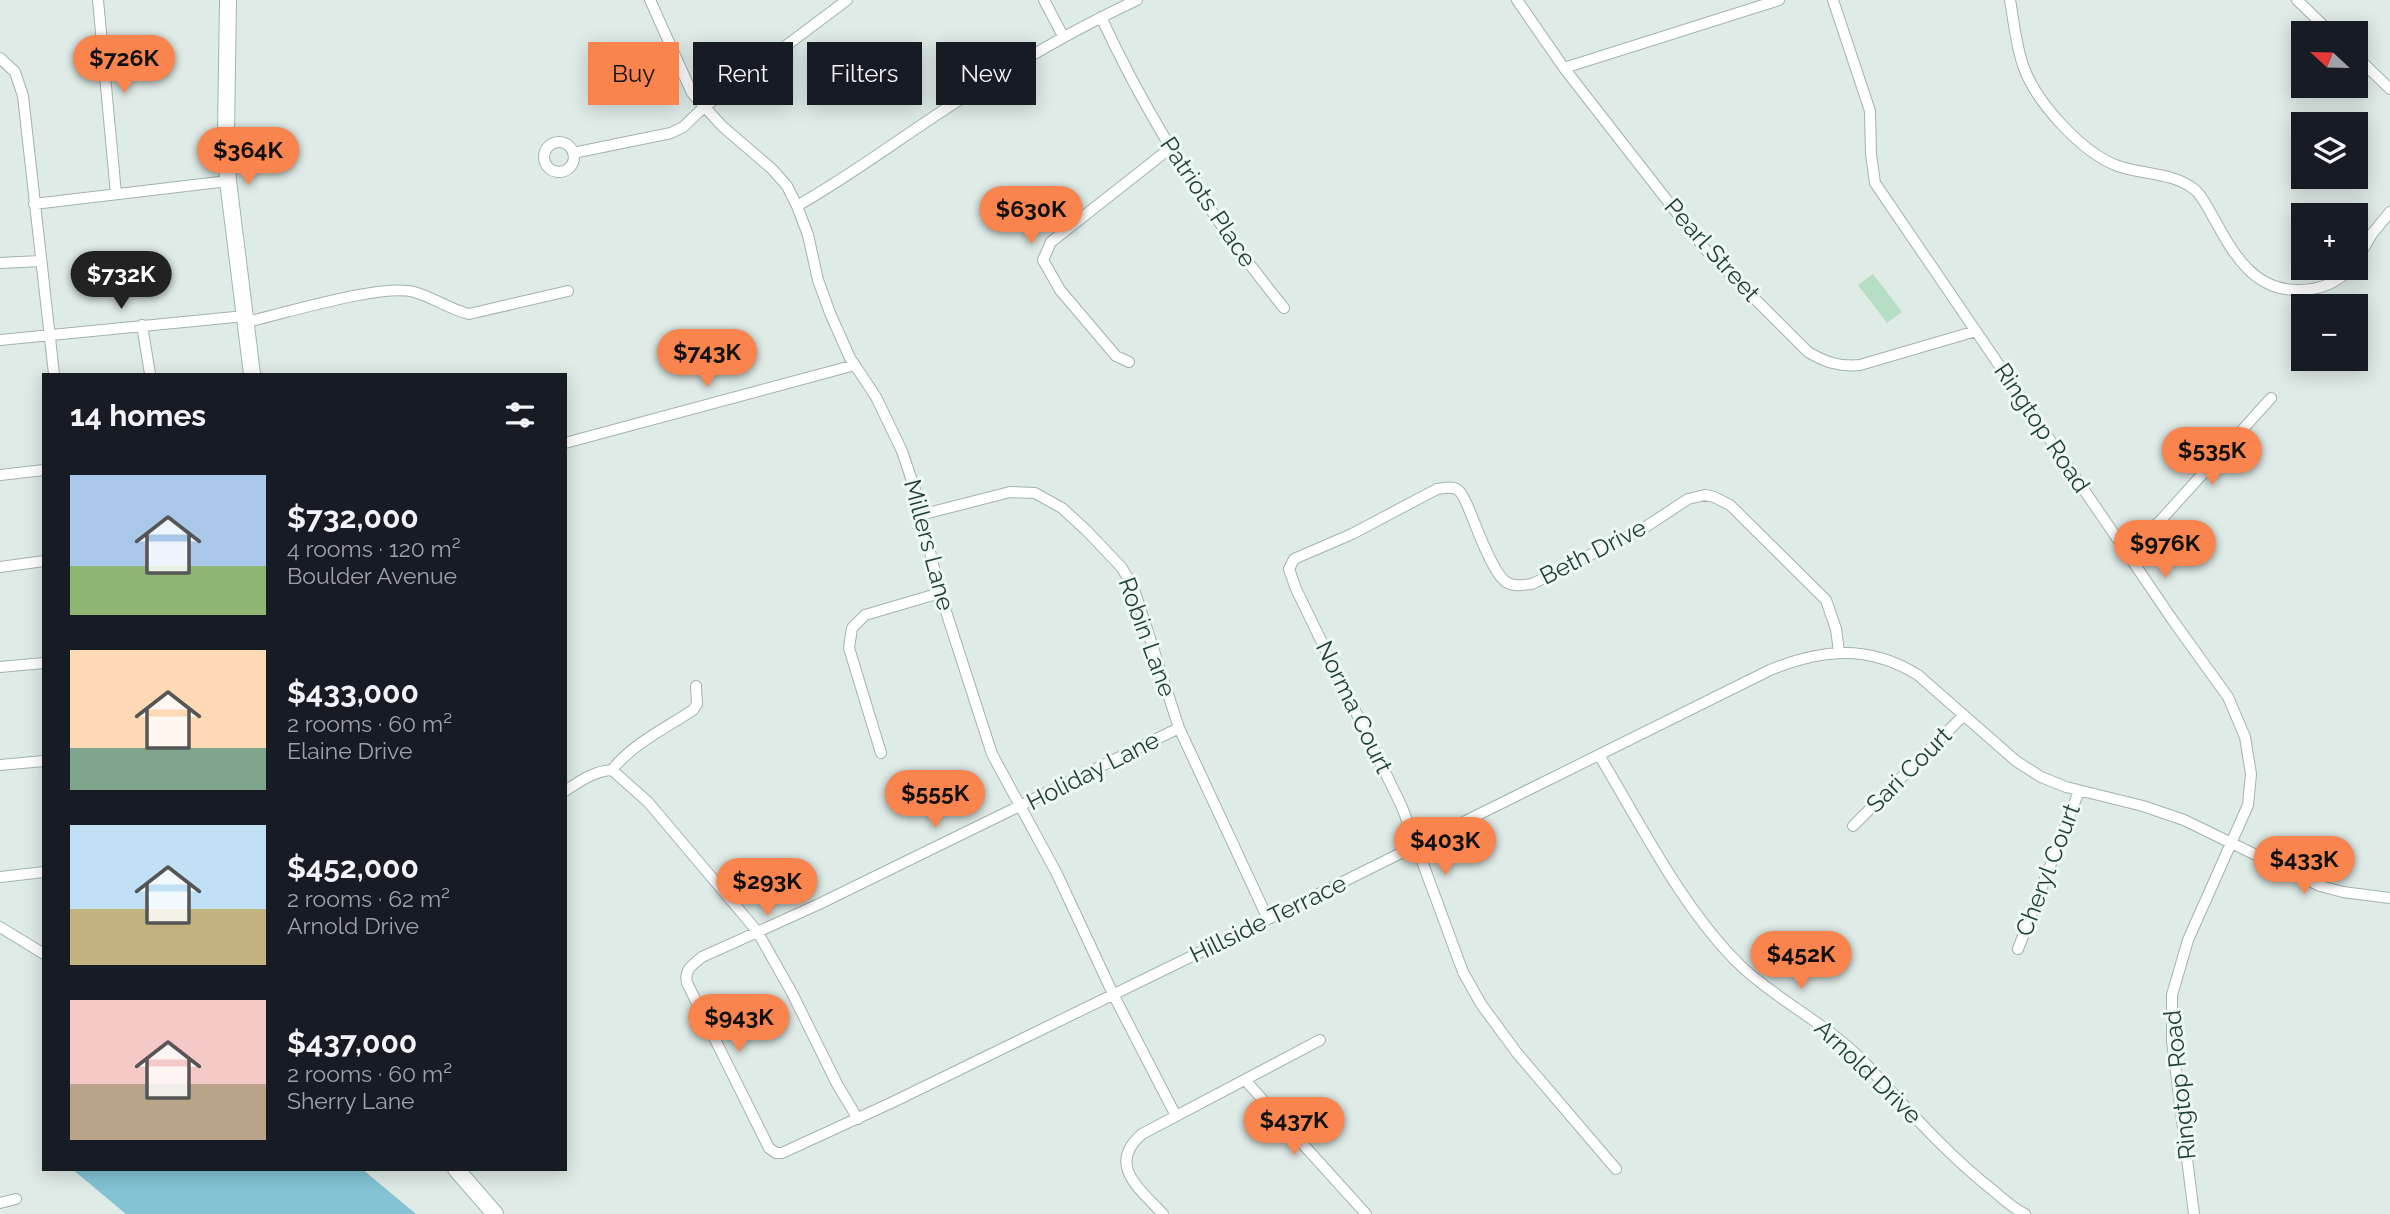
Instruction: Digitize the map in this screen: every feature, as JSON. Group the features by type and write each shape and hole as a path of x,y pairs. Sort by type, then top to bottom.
{"street":[{"path":"98,0 116,194"},
{"path":"228,0 228,181 252,373"},
{"name":"Millers Lane","path":"650,0 692,93 703,108 772,169 787,187 797,206 808,235 822,291 850,358 877,397 902,451 940,593 992,754 1057,874 1113,993 1176,1116"},
{"path":"1044,0 1063,36"},
{"path":"797,206 838,183 950,106 1063,36 1137,0"},
{"name":"Pearl Street","path":"1517,0 1564,68 1705,249 1808,352 1827,362 1847,366 1860,365 1976,331"},
{"path":"1564,68 1779,0"},
{"name":"Ringtop Road","path":"1833,0 1870,111 1875,183 2174,622 2222,687 2241,723 2251,774 2248,805 2188,940 2172,995 2172,1041 2194,1214"},
{"path":"2010,0 2025,71 2045,102 2081,143 2116,166 2169,177 2192,188 2207,206 2234,253 2255,277 2266,284 2291,290 2309,290 2326,286 2334,280"},
{"path":"2297,0 2319,21"},
{"path":"573,153 671,133 683,127 703,108 843,1"},
{"name":"Patriots Place","path":"1101,17 1169,149 1251,268 1284,308"},
{"path":"0,58 15,72 21,84 54,373"},
{"path":"2368,68 2390,89"},
{"path":"1129,362 1116,356 1060,290 1043,260 1051,242 1169,149"},
{"path":"34,204 228,181"},
{"path":"2368,241 2390,212"},
{"path":"0,263 40,261"},
{"path":"0,340 142,325 245,319 398,289 415,292 453,310 469,314 568,292"},
{"path":"142,325 150,373"},
{"path":"567,442 855,365"},
{"path":"2127,551 2161,520 2272,398"},
{"path":"0,475 42,470"},
{"name":"Beth Drive","path":"1291,563 1437,489 1451,487 1465,499 1485,549 1506,582 1519,586 1532,584 1644,528 1688,499 1705,495 1730,505 1819,592 1832,613 1839,652"},
{"name":"Robin Lane","path":"920,515 1010,492 1035,493 1062,508 1122,568 1134,589 1179,728 1268,919"},
{"path":"0,567 42,561"},
{"name":"Norma Court","path":"1291,563 1289,569 1296,589 1402,807 1463,972 1481,1004 1517,1053 1616,1169"},
{"path":"881,753 849,648 852,628 865,615 940,593"},
{"name":"Hillside Terrace","path":"773,1152 782,1153 858,1119 1770,670 1798,659 1839,652 1862,653 1905,667 1918,675 2016,761 2041,777 2079,791 2143,806 2184,820 2320,886 2353,894 2390,898"},
{"path":"0,667 42,663"},
{"path":"612,770 639,745 693,710 698,704 696,686"},
{"name":"Sari Court","path":"1853,826 1964,715"},
{"name":"Holiday Lane","path":"773,1152 762,1137 687,983 685,976 688,968 703,956 1021,807 1179,728"},
{"name":"Arnold Drive","path":"1599,755 1685,895 1708,929 1741,966 1809,1015 1858,1056 1969,1172 2025,1214"},
{"path":"0,765 42,761"},
{"path":"567,789 602,770 612,770 648,803 757,931 858,1119"},
{"name":"Cheryl Court","path":"2018,949 2079,791"},
{"path":"0,877 42,872"},
{"path":"0,927 42,953"},
{"path":"1163,1214 1129,1175 1126,1154 1132,1143 1142,1134 1320,1040"},
{"path":"1245,1080 1366,1214"},
{"path":"458,1171 495,1214"},
{"path":"0,1203 16,1199"}],"green space":[{"path":"1873,274 1902,312 1887,323 1858,285"}],"water":[{"path":"74,1171 364,1171 416,1214 126,1214"}]}
